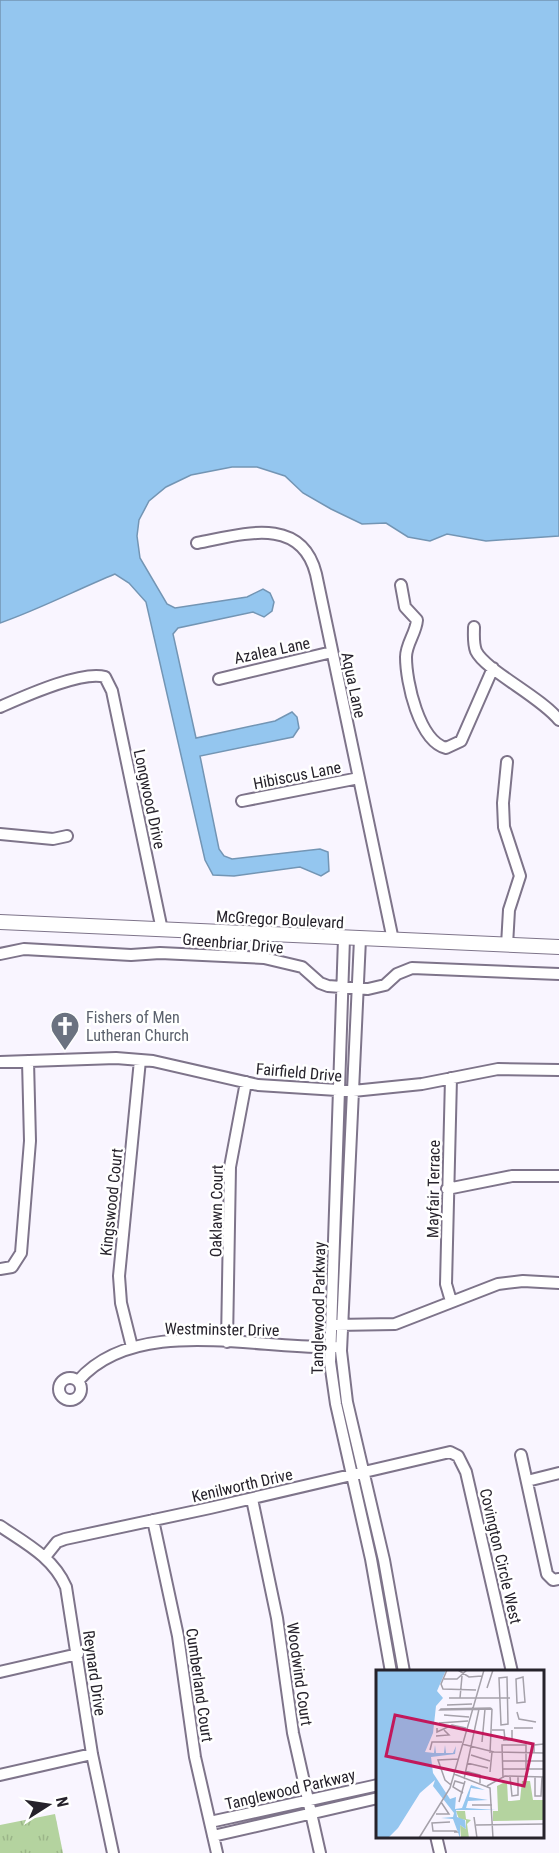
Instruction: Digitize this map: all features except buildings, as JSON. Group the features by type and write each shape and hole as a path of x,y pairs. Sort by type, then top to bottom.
{"main road":[{"name":"McGregor Boulevard","path":"0,922 559,947"}],"street":[{"name":"Aqua Lane","path":"197,543 259,532 277,533 299,544 314,566 393,940"},
{"path":"401,585 405,607 417,621 406,655 416,711 433,742 446,748 461,741 493,668"},
{"path":"474,627 476,652 493,668 537,699 559,720"},
{"name":"Azalea Lane","path":"219,679 332,652"},
{"name":"Longwood Drive","path":"0,706 81,678 97,674 105,676 112,691 162,930"},
{"path":"507,762 503,803 504,827 520,876 508,919 507,945"},
{"name":"Hibiscus Lane","path":"242,801 359,778"},
{"path":"0,834 53,839 67,836"},
{"name":"Tanglewood Parkway","path":"344,938 336,1346 332,1378 352,1473 404,1670"},
{"name":"Tanglewood Parkway","path":"336,1325 360,939"},
{"name":"Greenbriar Drive","path":"0,954 24,950 264,958 302,967 320,983 368,989 385,985 397,974 412,968 559,974"},
{"name":"Fairfield Drive","path":"0,1062 140,1060 172,1063 275,1087 352,1091 400,1087 498,1069 559,1070"},
{"name":"Kingswood Court","path":"132,1347 122,1311 119,1276 140,1060"},
{"path":"0,1269 12,1267 18,1261 22,1245 30,1141 28,1061"},
{"name":"Mayfair Terrace","path":"451,1078 446,1284 451,1301"},
{"name":"Oaklawn Court","path":"227,1342 230,1167 246,1082"},
{"path":"447,1189 512,1176 559,1176"},
{"path":"336,1325 395,1324 451,1301 506,1283 559,1283"},
{"name":"Westminster Drive","path":"78,1381 98,1362 132,1347 163,1341 336,1346"},
{"name":"Tanglewood Parkway","path":"336,1346 363,1471 380,1574 391,1670"},
{"name":"Kenilworth Drive","path":"45,1557 57,1542 65,1539 252,1499 352,1473 451,1452"},
{"name":"Covington Circle West","path":"451,1452 458,1456 466,1472 512,1670"},
{"path":"521,1455 547,1574 553,1580 559,1579"},
{"path":"527,1481 559,1473"},
{"name":"Woodwind Court","path":"252,1499 270,1577 285,1692 320,1853"},
{"name":"Cumberland Court","path":"153,1520 171,1598 188,1718 217,1853"},
{"name":"Reynard Drive","path":"0,1526 45,1557 57,1569 66,1587 92,1754 113,1853"},
{"path":"0,1672 78,1653"},
{"path":"0,1775 92,1754"},
{"name":"Tanglewood Parkway","path":"210,1822 376,1785"},
{"name":"Tanglewood Parkway","path":"213,1836 376,1798"},
{"path":"436,1838 440,1853"}],"green space":[{"path":"55,1814 63,1853 0,1853 0,1825"}],"water":[{"path":"0,0 559,0 559,536 486,541 447,534 430,541 408,537 386,523 362,524 303,493 285,476 257,467 232,467 191,475 166,487 149,501 139,520 137,536 140,558 167,604 175,608 247,597 263,589 270,593 274,602 272,611 264,617 253,612 178,628 173,634 196,738 275,721 292,712 297,717 299,728 293,737 200,756 219,849 224,856 232,859 320,849 328,852 329,871 321,876 300,867 234,876 213,875 205,860 146,602 129,583 115,574 0,623"}],"place":[{"name":"Fishers of Men Lutheran Church","path":"65,1052"}]}
